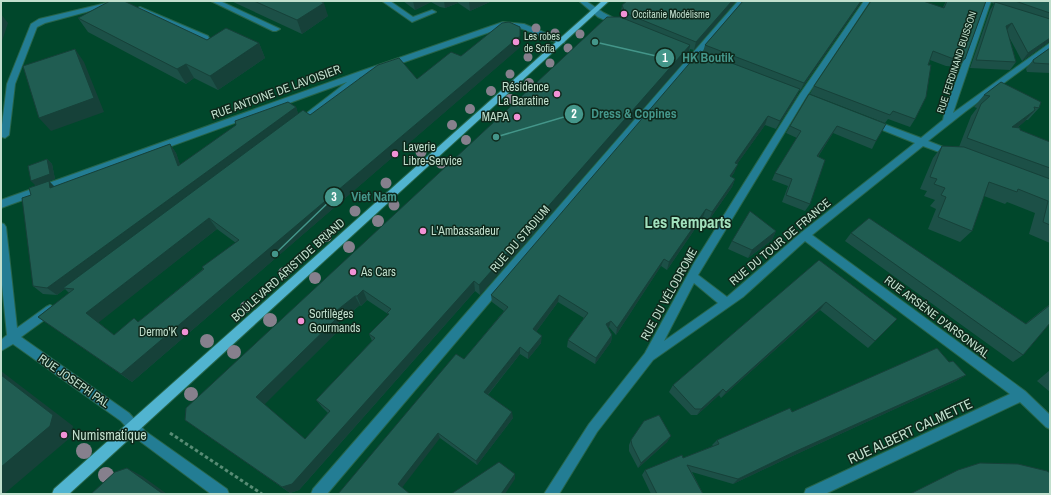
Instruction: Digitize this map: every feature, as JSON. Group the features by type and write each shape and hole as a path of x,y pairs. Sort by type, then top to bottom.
{"main road":[{"name":"BOULEVARD ARISTIDE BRIAND","path":"59,494 606,1"}],"street":[{"path":"90,1 92,9"},
{"path":"5,135 11,84 34,26 42,21 124,1 205,38"},
{"path":"214,1 276,29"},
{"path":"385,1 412,20 432,12"},
{"path":"582,1 604,17 625,26"},
{"name":"RUE DU STADIUM","path":"318,494 742,1"},
{"name":"RUE DU VÉLODROME","path":"551,494 593,428 650,357 692,276 803,96 867,1"},
{"name":"RUE FERDINAND BUISSON","path":"923,142 947,122 949,111 987,4"},
{"name":"RUE ANTOINE DE LAVOISIER","path":"1,204 364,73 506,24 521,26 562,41"},
{"path":"947,122 1050,45"},
{"path":"289,129 364,73"},
{"path":"868,121 960,157"},
{"name":"RUE DU TOUR DE FRANCE","path":"650,357 740,294 805,235 923,142"},
{"path":"1,227 13,338"},
{"name":"RUE ARSÈNE D'ARSONVAL","path":"805,235 1021,395 1050,423"},
{"path":"692,276 727,303"},
{"path":"1,346 57,304"},
{"path":"1,341 13,338"},
{"name":"RUE JOSEPH PAL","path":"13,338 125,417 142,435 222,494"},
{"name":"RUE ALBERT CALMETTE","path":"811,494 1021,395"}],"path":[{"path":"168,432 262,494"}],"building":[{"path":"110,1 124,1 207,40 226,28 259,43 210,76 186,64 177,69 78,18"},
{"path":"254,1 320,1 324,3 297,20"},
{"path":"627,1 732,1 696,42 625,13 622,5"},
{"path":"743,1 861,1 804,83 705,45"},
{"path":"871,1 923,1 944,8 947,1 986,1 965,59 951,58 933,51 928,65 931,65 926,97 915,119 893,111 890,115 814,86"},
{"path":"1015,1 1050,1 1050,13"},
{"path":"995,2 1050,19 1050,38 1028,53 1012,23 1006,26 1016,62 976,60"},
{"path":"607,17 620,17 690,45 479,285 474,281 292,484 282,487 185,420 186,408","holes":["363,290 391,309 387,313 389,314 369,334 375,338 316,400 330,411 305,439 256,397 336,319 331,315"]},
{"path":"509,22 520,27 520,36 121,374 38,317 74,289 63,288 303,110 310,115 378,65 399,58 417,79 451,52 461,56 502,23","holes":["209,218 239,240 202,267 204,269 138,322 134,318 114,335 86,313"]},
{"path":"1050,48 1050,64 1034,63 1033,60"},
{"path":"75,49 94,98 39,118 23,66"},
{"path":"700,51 800,89 780,121 768,116 735,163 738,164 730,176 735,179 712,212 706,209 669,262 664,259 617,328 611,321 606,324 612,335 596,358 568,340 588,313 559,295 533,329 542,336 528,353 520,347 484,392 512,412 476,461 438,433 398,484 410,494 338,494 456,354 464,359 508,307 491,295"},
{"path":"1001,82 1041,102 1039,108 1034,107 1035,110 1012,127 1020,128 1020,130 1050,142 1050,168 967,138 981,104 990,96 984,95"},
{"path":"809,94 886,124 876,141 837,126 817,156 825,160 810,204 786,195 792,179 775,173 801,131 790,126"},
{"path":"288,102 296,107 47,288 33,286 22,198 31,195 29,188 49,181 50,188 170,144 178,166 236,125 235,121"},
{"path":"942,146 964,147 1050,179 1050,225 1043,222 1048,201 1018,189 1017,192 989,182 972,231 938,217 946,197 941,195 945,188 934,184 937,179 930,177"},
{"path":"47,159 50,174 31,181 28,166"},
{"path":"750,211 776,231 752,250 732,241"},
{"path":"869,218 1026,324 1050,305 1050,323 1023,355 851,233"},
{"path":"819,260 897,319 875,341 826,302 726,392 723,389 701,409 695,409 673,385"},
{"path":"937,348 949,362 953,361 966,375 794,452 738,479 687,465 703,494 657,494 645,470 682,455 683,458 719,444 717,440 790,408 792,412"},
{"path":"1,375 53,415 50,426 1,467"},
{"path":"659,415 671,436 641,463 631,440 644,421"},
{"path":"499,462 515,474 501,494 451,494"},
{"path":"980,463 1018,464 1047,471 1050,473 1050,494 910,494 958,470"},
{"path":"127,468 163,494 91,494 115,472"}],"place":[{"name":"Occitanie Modélisme","path":"624,14"},
{"name":"Les robes de Sofia","path":"516,42"},
{"name":"HK Boutik","path":"595,42"},
{"name":"Résidence La Baratine","path":"557,94"},
{"name":"MAPA","path":"517,117"},
{"name":"Dress & Copines","path":"496,137"},
{"name":"Laverie Libre-Service","path":"395,154"},
{"name":"L'Ambassadeur","path":"423,231"},
{"name":"Viet Nam","path":"275,254"},
{"name":"As Cars","path":"353,272"},
{"name":"Sortilèges Gourmands","path":"301,321"},
{"name":"Dermo'K","path":"185,332"},
{"name":"Numismatique","path":"64,435"}],"district":[{"name":"Les Remparts","path":"688,222"}]}
